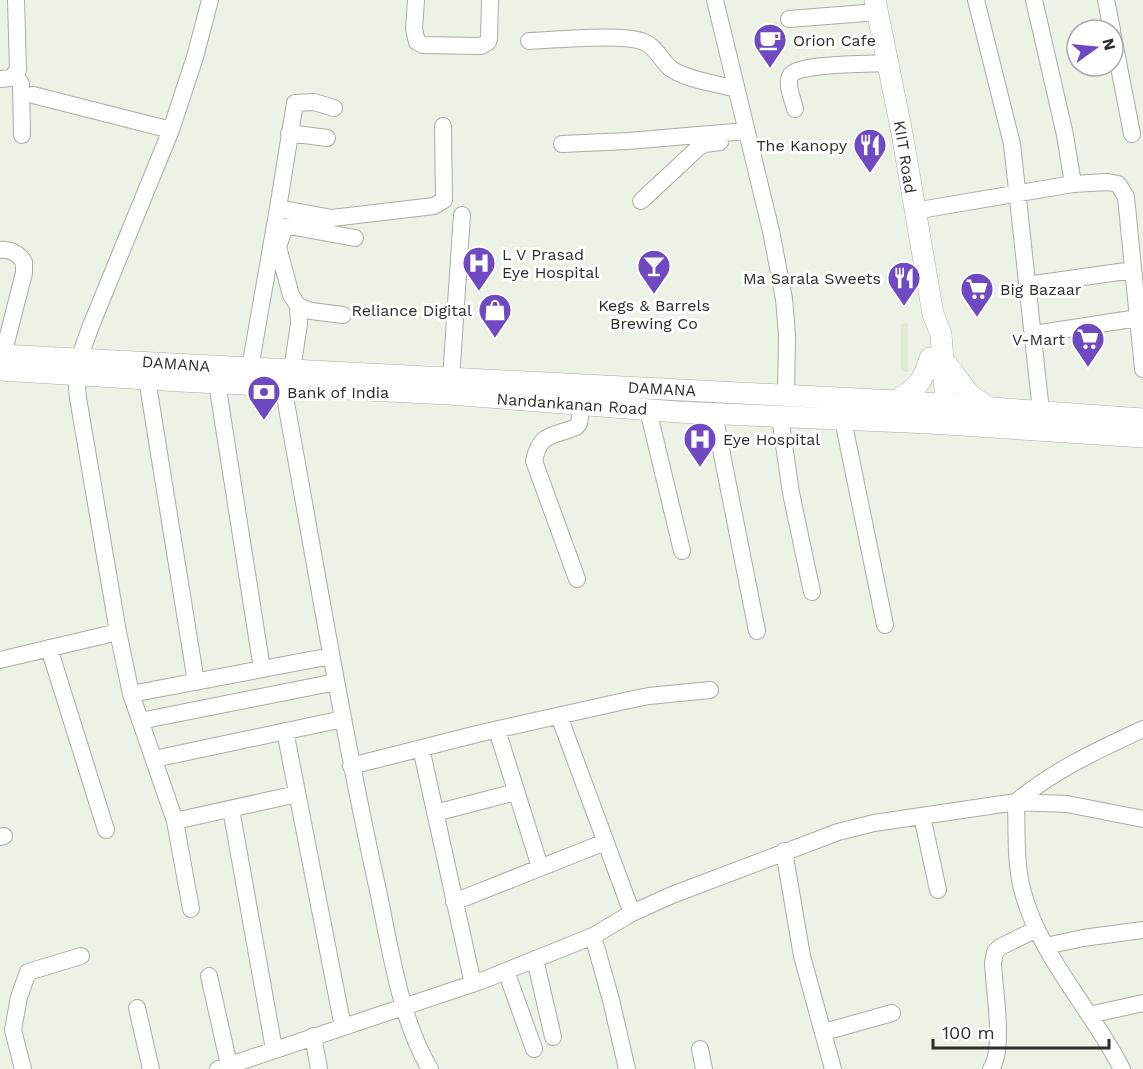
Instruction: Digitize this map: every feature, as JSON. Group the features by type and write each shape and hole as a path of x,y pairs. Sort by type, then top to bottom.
{"main road":[{"name":"KIIT Road","path":"877,6 902,133 933,314 941,334 937,358 938,414"},
{"path":"896,401 917,387 937,358 970,394 991,409"},
{"name":"DAMANA","path":"1,360 78,367 250,368 288,378 451,379 896,401 938,414 991,409 1143,419"},
{"name":"Nandankanan Road","path":"78,367 147,379 217,383 288,378 449,394 714,414 843,420 938,414 1143,437"}],"street":[{"path":"16,0 18,70 8,77 21,84 22,135"},
{"path":"191,909 175,821 131,694 118,632 78,398 78,367 90,328 171,130 195,57 210,0"},
{"path":"416,0 414,29 417,42 423,45 482,46 489,39 490,0"},
{"path":"715,0 771,231 784,299 787,335 786,396"},
{"path":"976,0 1012,144 1041,411"},
{"path":"1034,0 1065,135 1072,184"},
{"path":"1106,0 1110,18"},
{"path":"789,19 877,6"},
{"path":"529,41 621,38 647,42 667,65 678,73 736,89"},
{"path":"795,109 789,83 790,75 794,71 888,63"},
{"path":"1121,78 1132,134"},
{"path":"33,95 171,130"},
{"path":"250,368 295,103 314,102 334,108"},
{"path":"278,208 332,218 434,206 444,200 443,126"},
{"path":"289,133 327,138"},
{"path":"562,144 747,134"},
{"path":"641,201 698,148 705,144 747,134"},
{"path":"914,211 1072,184 1108,182 1118,184 1126,197 1143,369"},
{"path":"451,379 462,215"},
{"path":"355,238 295,227 284,229 278,247 291,295 298,306 299,324 288,378 331,656 351,766 404,1007 423,1058 430,1069"},
{"path":"0,250 17,253 24,262 24,273 1,360"},
{"path":"1027,285 1133,270"},
{"path":"298,306 311,311 343,315"},
{"path":"1034,334 1138,318"},
{"path":"147,379 196,682"},
{"path":"217,383 262,669"},
{"path":"577,579 534,461 536,450 545,437 576,427 579,423 582,405"},
{"path":"648,410 682,551"},
{"path":"714,414 757,631"},
{"path":"780,417 791,493 812,592"},
{"path":"843,420 885,625"},
{"path":"0,660 118,632"},
{"path":"49,648 106,830"},
{"path":"131,694 331,656"},
{"path":"140,721 336,682"},
{"path":"351,766 649,696 710,690"},
{"path":"559,716 632,913"},
{"path":"154,759 343,719"},
{"path":"1016,802 1052,775 1101,748 1143,729"},
{"path":"497,730 540,867"},
{"path":"285,731 343,1027"},
{"path":"421,748 472,984"},
{"path":"435,813 516,792"},
{"path":"175,821 297,794"},
{"path":"1016,802 1022,888 1036,930 1122,1069"},
{"path":"209,976 224,1067 507,971 593,936 632,913 672,895 838,832 874,823 1016,802 1067,804 1143,819"},
{"path":"231,809 274,1049"},
{"path":"922,816 938,890"},
{"path":"454,902 605,842"},
{"path":"784,851 802,956 833,1069"},
{"path":"991,1069 995,1064 999,1046 994,952 1036,930"},
{"path":"1046,946 1083,938 1143,930"},
{"path":"593,936 612,1000 627,1069"},
{"path":"23,1069 13,1030 19,997 28,972 81,956"},
{"path":"535,959 553,1036"},
{"path":"507,971 534,1049"},
{"path":"1089,1015 1143,1004"},
{"path":"137,1008 151,1069"},
{"path":"824,1032 892,1013"},
{"path":"0,1034 4,1033 13,1069"},
{"path":"313,1036 319,1069"},
{"path":"700,1049 704,1069"}],"shaded area":[{"path":"908,323 908,372 901,371 901,324"}],"place":[{"name":"Orion Cafe","path":"770,69"},
{"name":"The Kanopy","path":"870,174"},
{"name":"L V Prasad Eye Hospital","path":"479,292"},
{"name":"Kegs & Barrels Brewing Co","path":"654,295"},
{"name":"Ma Sarala Sweets","path":"904,307"},
{"name":"Big Bazaar","path":"977,318"},
{"name":"Reliance Digital","path":"495,339"},
{"name":"V-Mart","path":"1088,368"},
{"name":"Bank of India","path":"264,421"},
{"name":"Eye Hospital","path":"700,468"}]}
